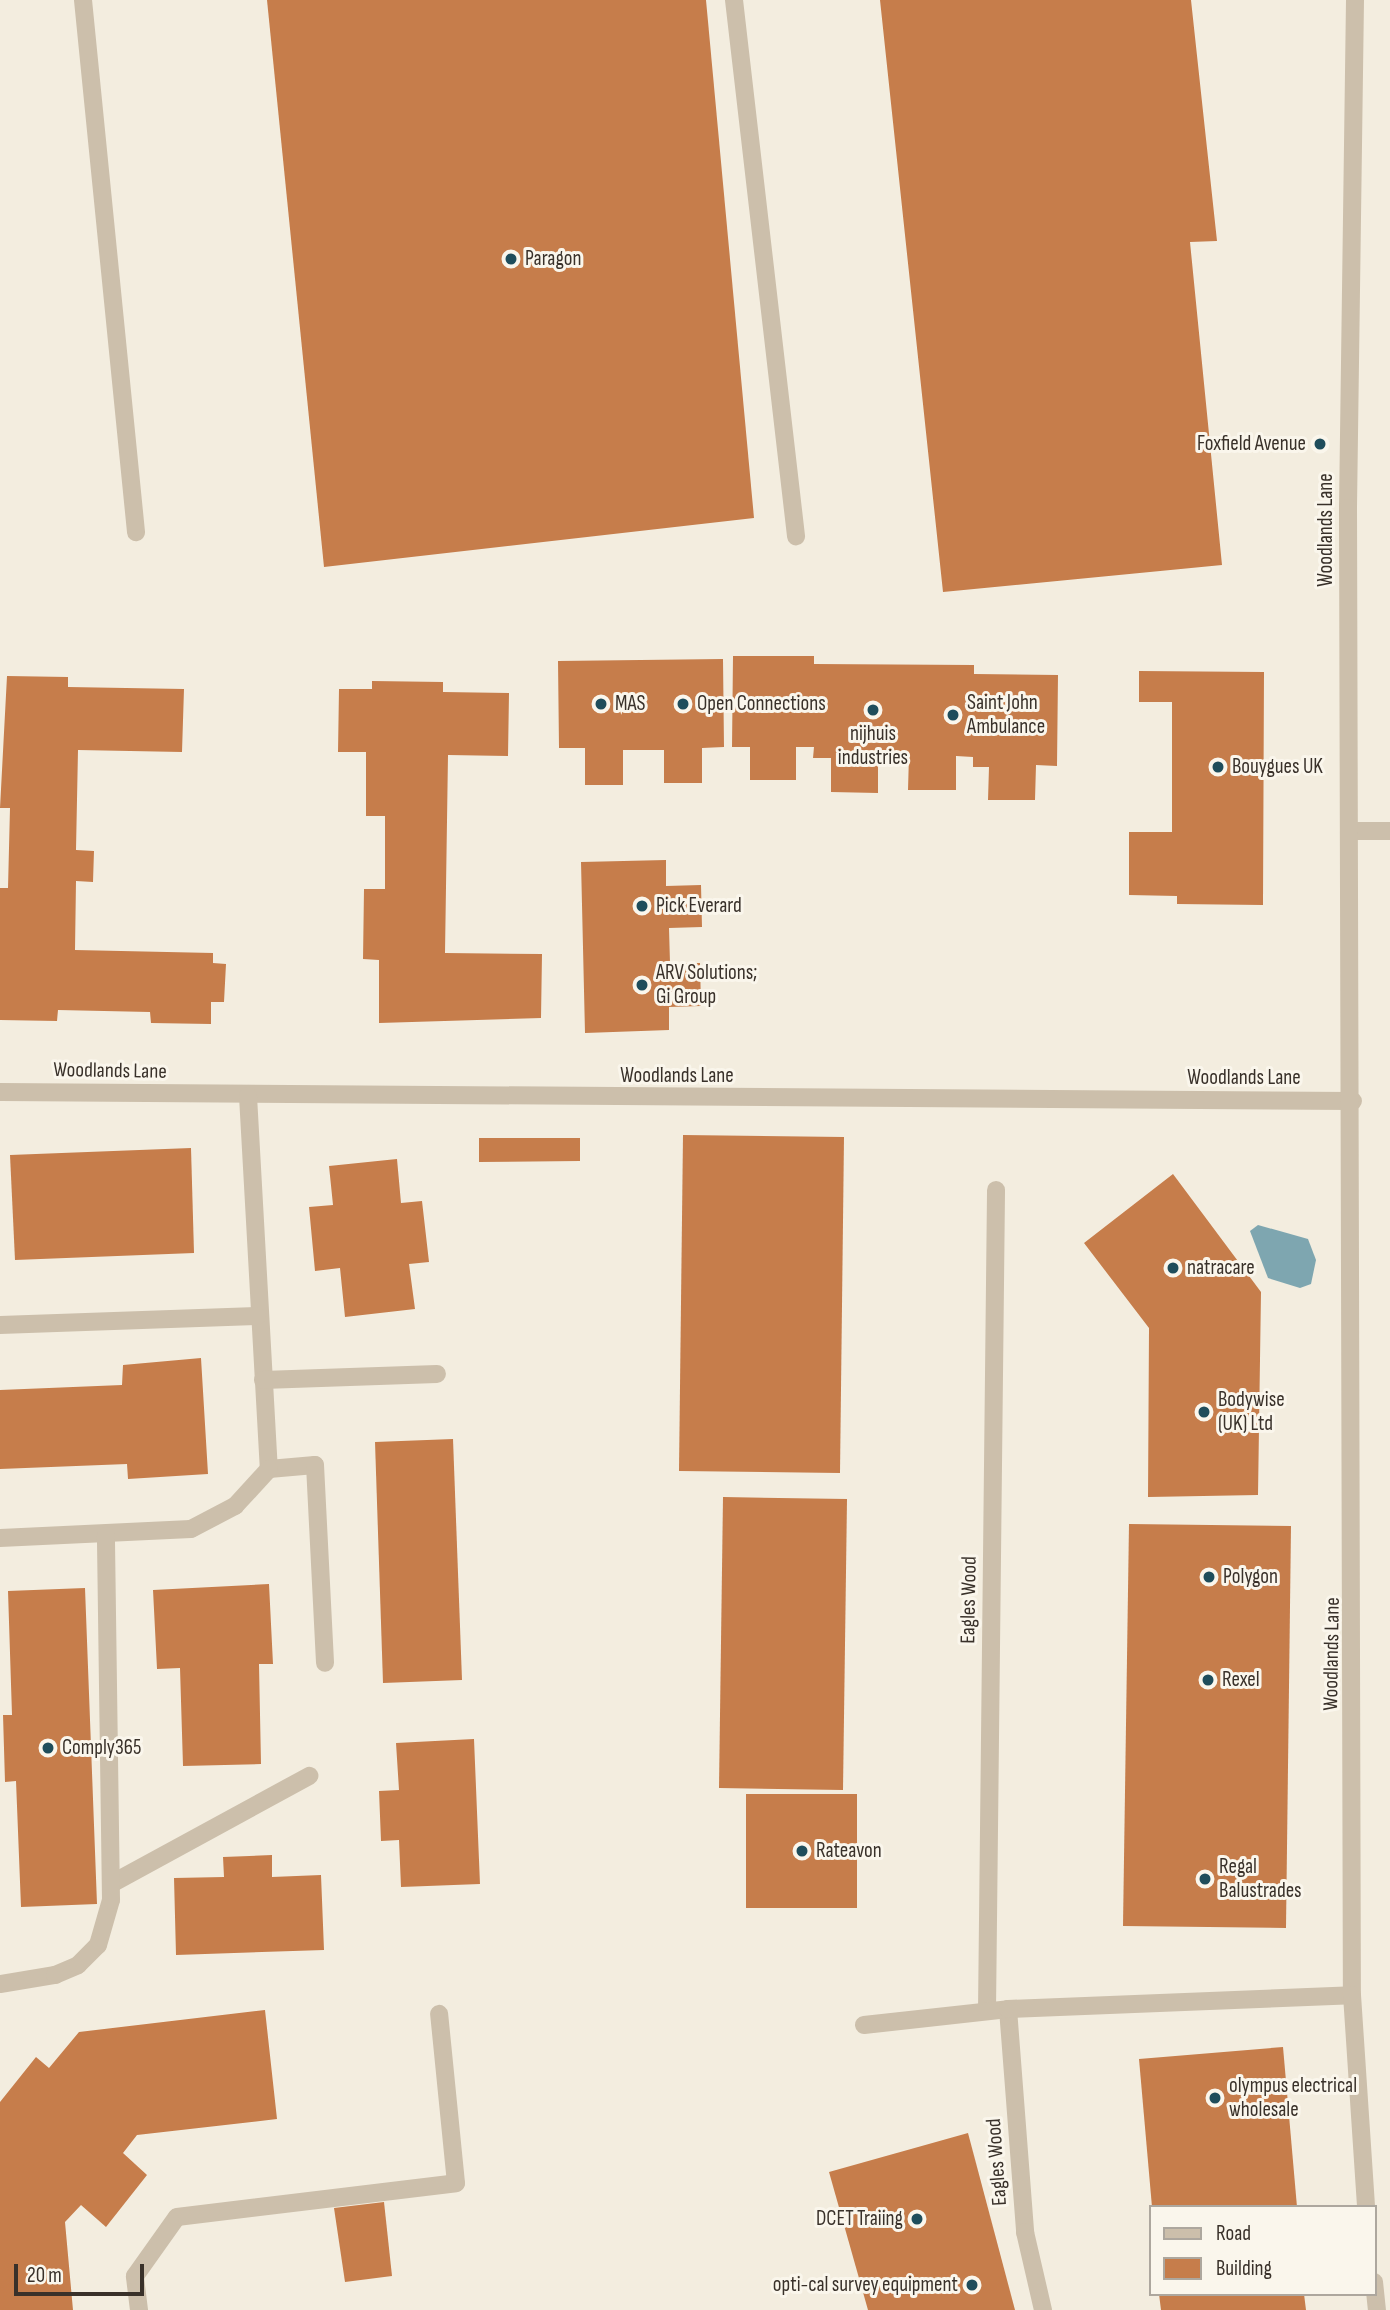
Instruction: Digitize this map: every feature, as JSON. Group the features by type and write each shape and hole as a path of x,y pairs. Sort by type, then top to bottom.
{"street":[{"path":"83,0 136,532"},
{"path":"734,0 796,536"},
{"name":"Woodlands Lane","path":"1355,0 1350,831 1353,1101 1352,1995 1366,2205"},
{"path":"1350,831 1390,831"},
{"name":"Woodlands Lane","path":"0,1093 1353,1101"},
{"path":"248,1096 257,1316 270,1469"},
{"name":"Eagles Wood","path":"987,2011 996,1190"},
{"path":"0,1325 257,1316"},
{"path":"263,1380 437,1374"},
{"path":"0,1538 106,1536 191,1529 235,1506 270,1469 315,1465 326,1662"},
{"path":"0,1984 55,1975 78,1965 98,1945 111,1884 106,1536"},
{"path":"111,1884 309,1776"},
{"path":"864,2025 1008,2009 1352,1995"},
{"name":"Eagles Wood","path":"1008,2009 1025,2232 1043,2310"},
{"path":"139,2310 135,2276 177,2217 456,2183 439,2014"}],"water":[{"path":"1258,1225 1308,1239 1316,1260 1311,1284 1300,1288 1268,1278 1250,1231"}],"building":[{"name":"Paragon","path":"267,0 706,0 754,518 324,567"},
{"path":"880,0 1191,0 1217,241 1190,242 1222,565 943,592"},
{"path":"733,656 814,656 814,664 974,665 974,674 1058,675 1057,766 1036,765 1035,800 988,800 989,767 973,767 973,757 956,756 956,790 908,790 909,755 878,755 878,793 831,792 831,758 813,758 814,747 796,747 796,780 750,780 750,747 732,747"},
{"path":"723,659 724,747 702,748 702,783 664,783 664,750 623,750 623,785 585,785 585,748 559,748 558,661"},
{"name":"Bouygues UK","path":"1139,671 1264,672 1263,905 1177,904 1177,896 1129,895 1129,832 1172,832 1172,702 1139,702"},
{"path":"7,676 68,677 68,687 184,689 182,752 78,750 76,850 94,851 93,882 76,881 75,950 213,953 213,963 226,964 224,1002 211,1002 211,1024 151,1023 150,1012 58,1010 57,1021 0,1020 0,888 8,888 10,808 0,808"},
{"path":"372,681 443,682 443,692 509,693 508,756 448,755 445,953 542,954 541,1018 379,1023 379,960 363,959 364,889 385,889 385,816 366,816 366,752 338,752 339,689 372,689"},
{"path":"666,860 666,886 701,885 702,927 669,928 670,963 700,963 701,1006 669,1007 669,1030 585,1033 581,862"},
{"path":"683,1135 844,1137 840,1473 679,1471"},
{"path":"479,1138 580,1138 580,1161 479,1162"},
{"path":"191,1148 194,1253 15,1260 10,1155"},
{"path":"397,1159 401,1203 422,1201 429,1262 409,1264 415,1309 345,1317 340,1268 315,1271 309,1207 333,1205 329,1166"},
{"path":"1173,1174 1261,1292 1258,1495 1148,1497 1149,1328 1084,1243"},
{"path":"201,1358 208,1474 128,1479 127,1464 0,1469 0,1390 122,1385 123,1365"},
{"path":"453,1439 462,1680 383,1683 375,1442"},
{"path":"723,1497 847,1499 843,1790 719,1788"},
{"path":"1129,1524 1291,1526 1286,1928 1123,1926"},
{"path":"269,1584 273,1664 259,1664 261,1764 183,1766 180,1668 157,1669 153,1590"},
{"name":"Comply365","path":"85,1588 97,1904 21,1907 16,1781 5,1782 3,1715 12,1715 8,1591"},
{"path":"474,1739 480,1884 401,1887 399,1840 381,1841 379,1791 399,1790 396,1743"},
{"name":"Rateavon","path":"746,1794 857,1794 857,1908 746,1908"},
{"path":"272,1855 272,1877 321,1875 324,1950 176,1955 174,1878 224,1877 223,1857"},
{"path":"265,2010 277,2119 137,2135 123,2153 147,2175 106,2227 81,2205 65,2222 73,2310 0,2310 0,2102 36,2057 49,2068 79,2032"},
{"path":"1283,2047 1297,2205 1152,2205 1139,2059"},
{"name":"DCET Traiing","path":"968,2133 1015,2310 868,2310 829,2172"},
{"path":"384,2202 392,2276 345,2282 334,2208"},
{"path":"1159,2296 1304,2296 1306,2310 1161,2310"}],"place":[{"name":"Paragon","path":"511,259"},
{"name":"Foxfield Avenue","path":"1320,444"},
{"name":"MAS","path":"601,704"},
{"name":"Open Connections","path":"683,704"},
{"name":"nijhuis industries","path":"873,710"},
{"name":"Saint John Ambulance","path":"953,715"},
{"name":"Bouygues UK","path":"1218,767"},
{"name":"Pick Everard","path":"642,906"},
{"name":"ARV Solutions; Gi Group","path":"642,985"},
{"name":"natracare","path":"1173,1268"},
{"name":"Bodywise (UK) Ltd","path":"1204,1412"},
{"name":"Polygon","path":"1209,1577"},
{"name":"Rexel","path":"1208,1680"},
{"name":"Comply365","path":"48,1748"},
{"name":"Rateavon","path":"802,1851"},
{"name":"Regal Balustrades","path":"1205,1879"},
{"name":"olympus electrical wholesale","path":"1215,2098"},
{"name":"DCET Traiing","path":"917,2219"},
{"name":"opti-cal survey equipment","path":"972,2285"}]}
